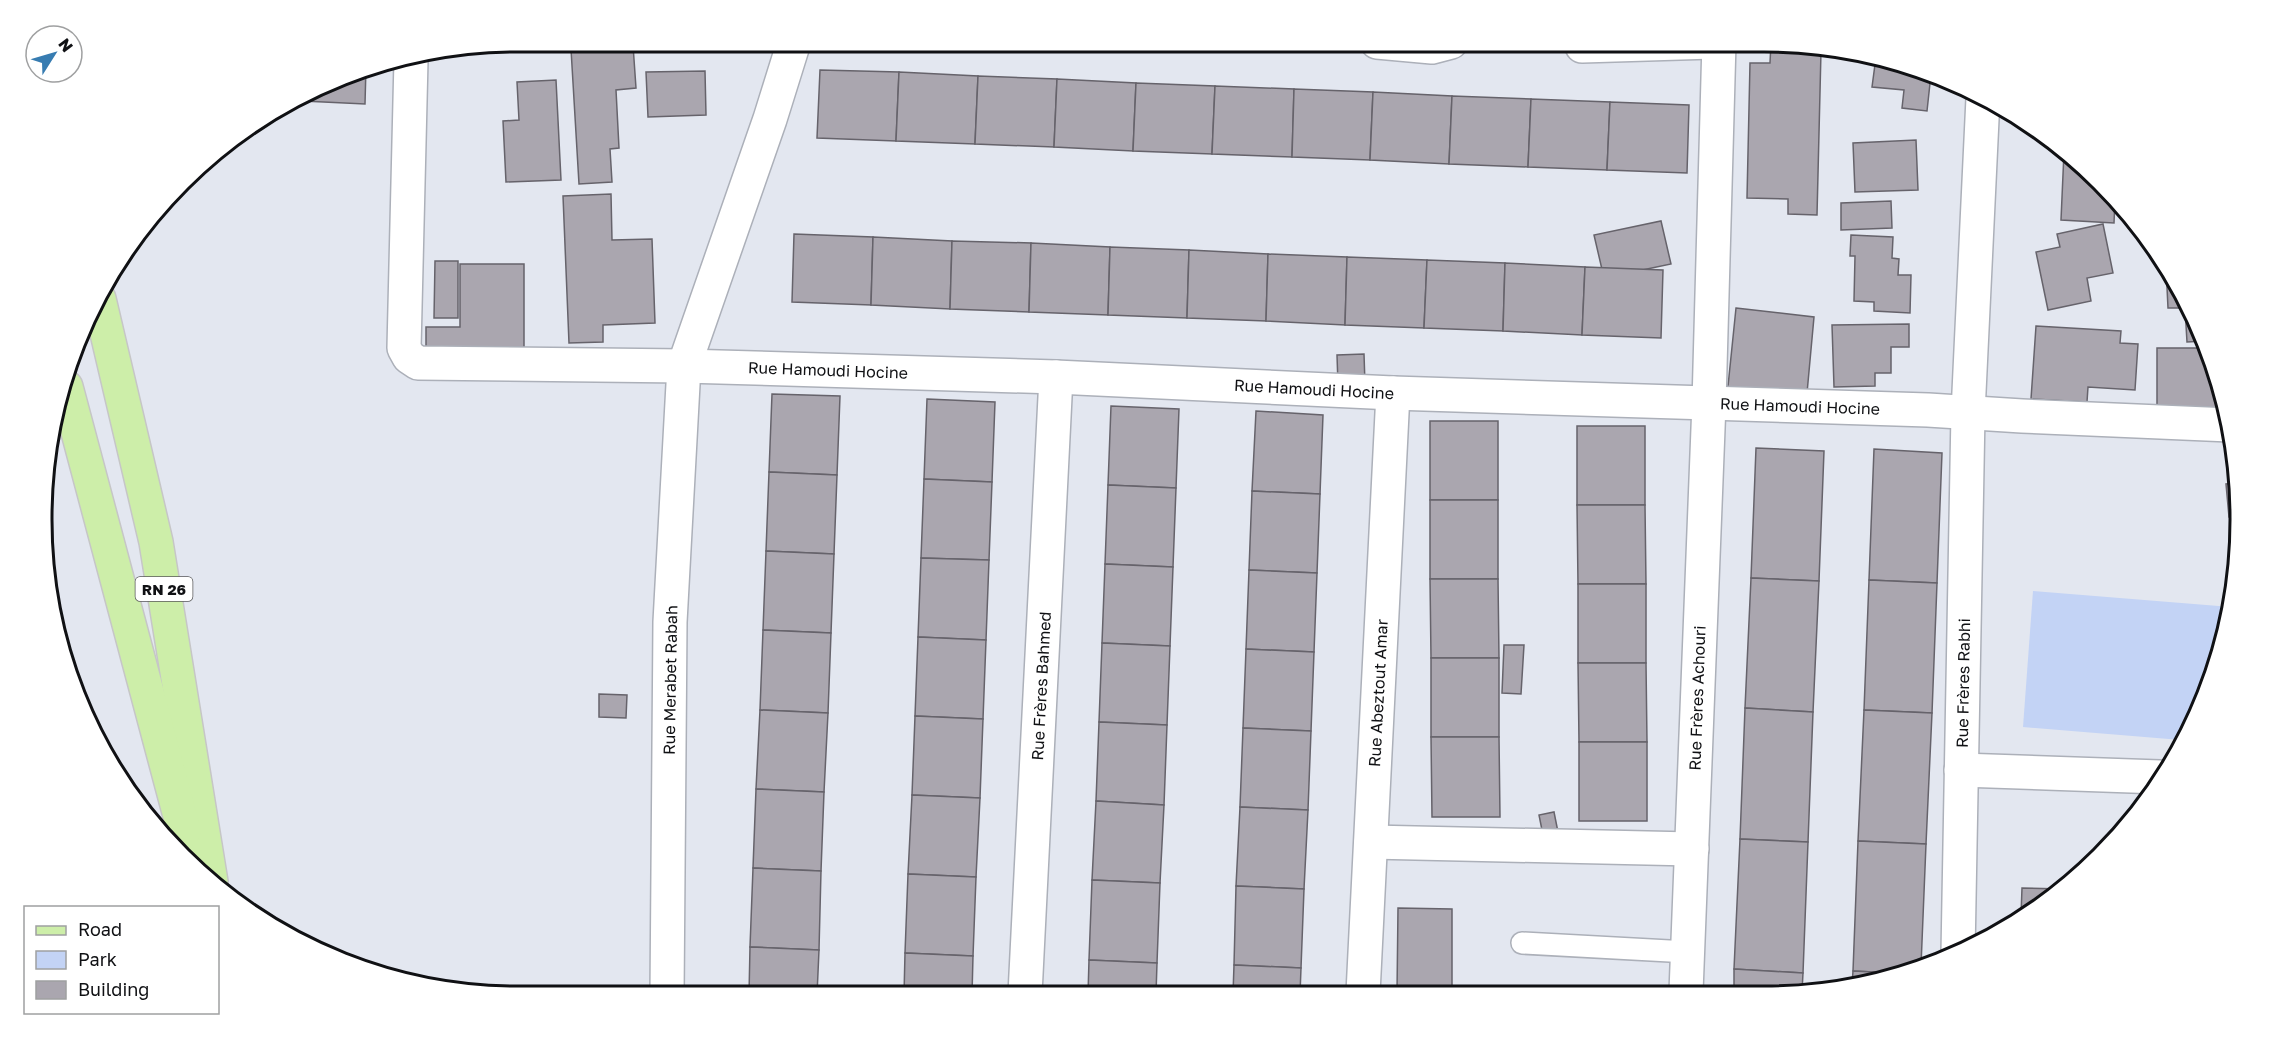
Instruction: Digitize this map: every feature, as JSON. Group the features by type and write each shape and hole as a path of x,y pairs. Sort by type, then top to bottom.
{"main road":[{"name":"RN 26","path":"102,311 156,542 209,868"},
{"name":"RN 26","path":"68,396 188,848"}],"street":[{"name":"Rue Merabet Rabah","path":"667,986 670,622 684,366 770,119 791,52"},
{"name":"Rue Frères Achouri","path":"1686,986 1709,403 1719,52"},
{"name":"Rue Hamoudi Hocine","path":"411,65 404,348 409,357 418,363 684,366 1056,377 1393,393 1928,410 2220,424"},
{"name":"Rue Frères Rabhi","path":"1958,942 1968,413 1983,108"},
{"name":"Rue Frères Bahmed","path":"1025,986 1056,377"},
{"name":"Rue Abeztout Amar","path":"1363,986 1393,393"},
{"path":"1961,770 2152,777"},
{"path":"1371,842 1692,849"}],"lane":[{"path":"1522,943 1688,952"}],"green space":[{"path":"2033,591 2222,606 2205,669 2174,739 2023,727"}],"building":[{"path":"571,52 633,52 636,88 616,90 619,148 610,149 612,182 579,184"},
{"path":"1771,52 1821,56 1817,215 1788,214 1788,199 1747,198 1750,63 1770,63"},
{"path":"1875,66 1930,83 1927,111 1902,108 1904,90 1872,87"},
{"path":"820,70 899,72 896,141 817,138"},
{"path":"705,71 706,115 648,117 646,72"},
{"path":"899,72 978,76 975,144 896,141"},
{"path":"978,76 1057,79 1054,147 975,144"},
{"path":"366,78 365,104 312,101"},
{"path":"1057,79 1136,83 1133,151 1054,147"},
{"path":"556,80 561,180 506,182 503,121 519,120 517,82"},
{"path":"1136,83 1215,86 1212,154 1133,151"},
{"path":"1215,86 1294,89 1292,157 1212,154"},
{"path":"1294,89 1373,92 1370,160 1292,157"},
{"path":"1373,92 1452,96 1449,164 1370,160"},
{"path":"1452,96 1531,99 1528,167 1449,164"},
{"path":"1531,99 1610,102 1607,170 1528,167"},
{"path":"1610,102 1689,105 1687,173 1607,170"},
{"path":"1916,140 1918,190 1855,192 1853,143"},
{"path":"2064,162 2114,211 2114,223 2061,220"},
{"path":"611,194 612,240 652,239 655,323 603,325 603,342 569,343 563,196"},
{"path":"1891,201 1892,228 1841,230 1841,203"},
{"path":"1661,221 1671,264 1604,278 1594,235"},
{"path":"2103,224 2113,273 2087,278 2091,301 2048,310 2036,252 2060,247 2057,234"},
{"path":"794,234 873,237 871,305 792,302"},
{"path":"1851,235 1893,237 1892,258 1899,259 1898,275 1911,275 1910,313 1874,311 1874,302 1854,301 1855,256 1850,256"},
{"path":"873,237 952,241 950,309 871,305"},
{"path":"952,241 1031,243 1029,312 950,309"},
{"path":"1031,243 1110,247 1108,315 1029,312"},
{"path":"1110,247 1189,250 1187,318 1108,315"},
{"path":"1189,250 1268,254 1266,321 1187,318"},
{"path":"1268,254 1347,257 1345,325 1266,321"},
{"path":"1347,257 1427,260 1424,328 1345,325"},
{"path":"1427,260 1505,263 1503,331 1424,328"},
{"path":"435,261 458,261 458,318 434,318"},
{"path":"1505,263 1585,267 1582,335 1503,331"},
{"path":"460,264 524,264 524,356 426,356 426,327 460,327"},
{"path":"1585,267 1663,270 1661,338 1582,335"},
{"path":"2167,286 2178,308 2168,308"},
{"path":"1736,308 1814,317 1806,404 1727,396"},
{"path":"2186,323 2195,342 2187,342"},
{"path":"1909,324 1909,347 1891,347 1891,373 1875,373 1875,386 1834,387 1832,325"},
{"path":"2036,326 2121,331 2120,343 2138,344 2135,390 2088,387 2087,402 2031,399"},
{"path":"2157,348 2197,348 2218,414 2157,417"},
{"path":"1364,354 1365,384 1338,385 1337,355"},
{"path":"772,394 840,396 837,475 769,472"},
{"path":"927,399 995,402 992,482 924,479"},
{"path":"1111,406 1179,409 1176,488 1108,485"},
{"path":"1256,411 1323,415 1320,494 1252,491"},
{"path":"1430,421 1498,421 1498,500 1430,500"},
{"path":"1577,426 1645,426 1645,505 1577,505"},
{"path":"1756,448 1824,451 1819,581 1751,578"},
{"path":"1874,449 1942,453 1937,583 1869,580"},
{"path":"769,472 837,475 834,554 766,551"},
{"path":"924,479 992,482 989,560 921,558"},
{"path":"2226,484 2229,484 2230,517 2229,517"},
{"path":"1108,485 1176,488 1173,567 1105,564"},
{"path":"1252,491 1320,494 1317,573 1249,570"},
{"path":"1430,500 1498,500 1498,579 1430,579"},
{"path":"1577,505 1645,505 1646,584 1578,584"},
{"path":"766,551 834,554 831,633 763,630"},
{"path":"921,558 989,560 986,640 918,637"},
{"path":"1105,564 1173,567 1170,646 1102,643"},
{"path":"1249,570 1317,573 1314,652 1246,649"},
{"path":"1751,578 1819,581 1813,712 1745,708"},
{"path":"1430,579 1498,579 1499,658 1431,658"},
{"path":"1869,580 1937,583 1932,713 1864,710"},
{"path":"1578,584 1646,584 1646,663 1578,663"},
{"path":"763,630 831,633 828,713 760,710"},
{"path":"918,637 986,640 983,719 915,716"},
{"path":"1102,643 1170,646 1167,725 1099,722"},
{"path":"1504,645 1524,645 1521,694 1502,693"},
{"path":"1246,649 1314,652 1311,731 1243,728"},
{"path":"1431,658 1499,658 1499,737 1431,737"},
{"path":"1578,663 1646,663 1647,742 1579,742"},
{"path":"599,694 627,695 626,718 599,717"},
{"path":"1745,708 1813,712 1808,842 1740,839"},
{"path":"760,710 828,713 824,792 756,789"},
{"path":"1864,710 1932,713 1926,844 1858,841"},
{"path":"915,716 983,719 980,798 912,795"},
{"path":"1099,722 1167,725 1164,805 1096,801"},
{"path":"1243,728 1311,731 1308,810 1240,807"},
{"path":"1431,737 1499,737 1500,817 1432,817"},
{"path":"1579,742 1647,742 1647,821 1579,821"},
{"path":"756,789 824,792 821,871 753,868"},
{"path":"912,795 980,798 976,877 908,874"},
{"path":"1096,801 1164,805 1160,883 1092,880"},
{"path":"1240,807 1308,810 1304,889 1236,886"},
{"path":"1554,812 1558,832 1543,835 1539,815"},
{"path":"1740,839 1808,842 1803,973 1734,969"},
{"path":"1858,841 1926,844 1921,958 1875,972 1853,971"},
{"path":"753,868 821,871 819,950 750,947"},
{"path":"908,874 976,877 973,956 905,953"},
{"path":"1092,880 1160,883 1157,963 1089,960"},
{"path":"1236,886 1304,889 1301,968 1234,965"},
{"path":"2022,888 2047,889 2022,907"},
{"path":"1398,908 1452,909 1452,986 1397,986"},
{"path":"750,947 819,950 817,986 749,986"},
{"path":"905,953 973,956 972,986 904,986"},
{"path":"1089,960 1157,963 1156,986 1088,986"},
{"path":"1234,965 1301,968 1300,986 1233,986"},
{"path":"1734,969 1803,973 1802,984 1734,986"},
{"path":"1853,971 1875,972 1854,977"}]}
